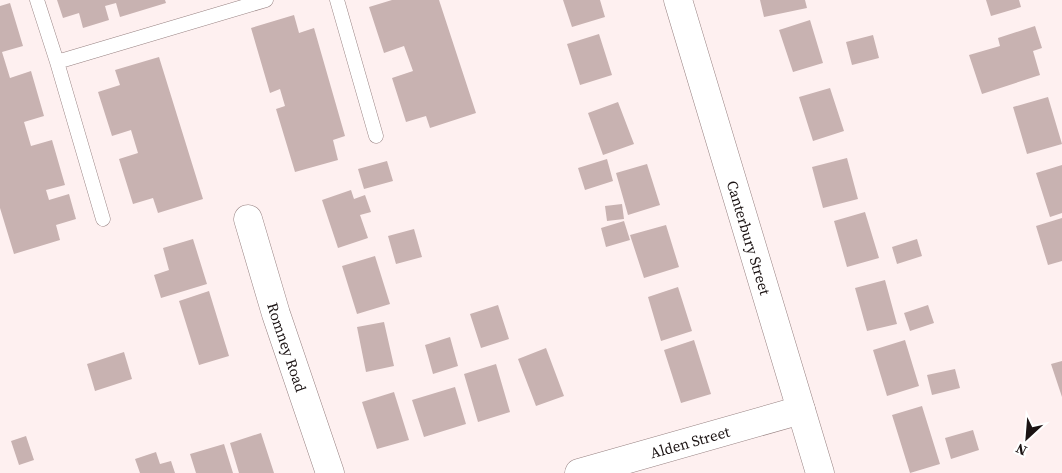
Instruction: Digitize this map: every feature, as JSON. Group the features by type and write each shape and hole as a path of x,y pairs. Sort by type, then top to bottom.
{"street":[{"name":"Canterbury Street","path":"678,0 820,473"},
{"name":"Romney Road","path":"248,220 276,314 330,473"},
{"name":"Alden Street","path":"579,473 801,410"}],"lane":[{"path":"37,0 103,219"},
{"path":"57,62 266,0"},
{"path":"337,0 376,136"}],"building":[{"path":"57,0 165,0 166,3 120,17 116,3 105,6 109,20 83,28 79,13 63,18"},
{"path":"392,0 439,0 476,113 430,128 426,116 406,122 392,78 413,71 404,46 384,53 369,7"},
{"path":"563,0 600,0 605,17 572,27"},
{"path":"760,0 805,0 807,8 764,17"},
{"path":"986,0 1019,0 1021,7 991,16"},
{"path":"10,3 23,46 2,52 10,78 31,71 44,116 24,122 31,146 52,140 65,185 46,190 49,200 69,194 76,219 56,225 60,240 14,254 0,208 0,6"},
{"path":"294,15 299,33 314,28 345,136 333,140 338,160 295,172 276,109 285,106 280,89 270,93 251,28"},
{"path":"810,20 823,63 793,72 779,30"},
{"path":"1035,26 1042,48 1033,51 1040,75 982,94 969,55 1000,46 998,38"},
{"path":"599,34 612,75 580,85 567,44"},
{"path":"873,35 879,58 852,65 846,42"},
{"path":"159,57 203,199 158,213 153,198 133,204 119,159 138,153 131,130 112,136 98,92 120,85 115,70"},
{"path":"830,88 844,131 813,141 799,97"},
{"path":"1048,97 1062,144 1027,154 1013,107"},
{"path":"618,102 634,144 603,155 588,113"},
{"path":"847,158 858,199 823,208 812,167"},
{"path":"607,159 613,181 585,190 578,168"},
{"path":"387,161 393,181 364,189 358,169"},
{"path":"647,164 660,205 628,215 616,173"},
{"path":"1062,165 1062,213 1050,217 1036,173"},
{"path":"351,190 354,199 365,195 371,212 360,215 368,238 338,248 322,200"},
{"path":"622,204 624,219 607,221 605,206"},
{"path":"865,212 879,258 847,267 834,221"},
{"path":"1062,218 1062,261 1048,265 1036,226"},
{"path":"624,221 630,240 606,247 601,228"},
{"path":"666,225 679,267 644,278 630,235"},
{"path":"414,229 422,257 396,264 388,236"},
{"path":"193,239 207,284 161,298 154,275 169,270 163,248"},
{"path":"917,239 922,256 897,264 892,247"},
{"path":"375,256 390,304 357,314 342,266"},
{"path":"885,280 897,324 867,331 855,288"},
{"path":"678,287 692,331 661,341 648,297"},
{"path":"209,291 229,356 199,365 179,301"},
{"path":"498,305 509,339 481,348 470,314"},
{"path":"928,305 934,323 910,331 904,313"},
{"path":"384,322 394,366 366,372 357,327"},
{"path":"450,337 458,366 433,374 425,345"},
{"path":"694,340 711,394 681,403 664,350"},
{"path":"905,340 919,386 887,396 873,350"},
{"path":"546,348 564,396 536,406 518,359"},
{"path":"124,352 132,379 95,391 87,364"},
{"path":"1062,361 1062,397 1051,364"},
{"path":"496,364 510,412 478,422 464,374"},
{"path":"955,369 960,388 932,395 927,375"},
{"path":"455,387 466,424 424,437 412,400"},
{"path":"394,392 409,440 377,449 362,402"},
{"path":"922,406 940,464 910,473 892,415"},
{"path":"973,430 979,450 951,459 945,438"},
{"path":"261,433 274,473 239,473 230,443"},
{"path":"26,436 34,460 19,465 11,441"},
{"path":"224,444 233,473 196,473 190,454"},
{"path":"156,452 160,464 171,461 175,473 140,473 135,459"}]}
